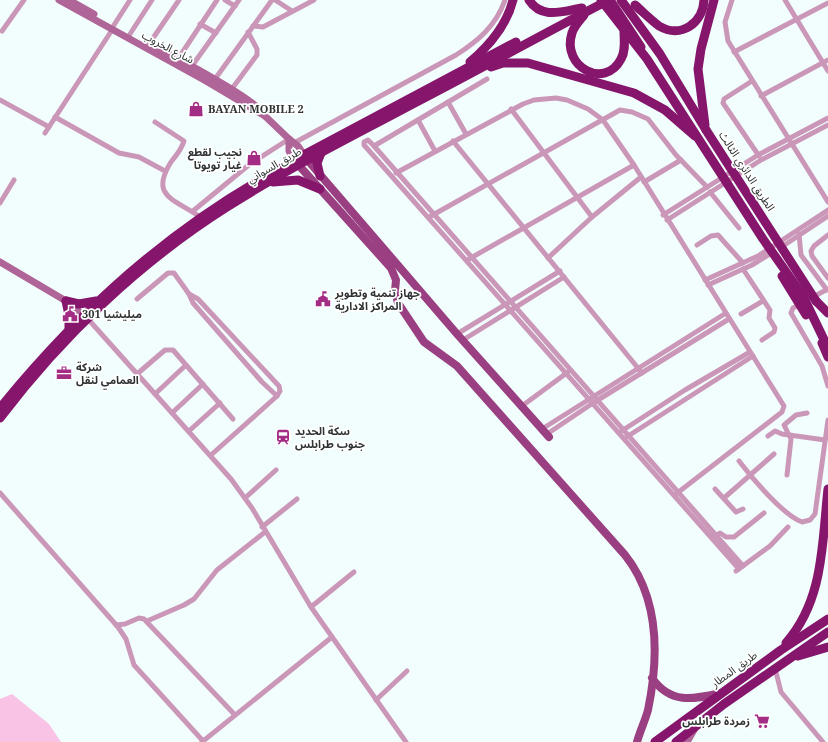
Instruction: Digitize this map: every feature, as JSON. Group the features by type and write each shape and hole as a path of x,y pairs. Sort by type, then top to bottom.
{"highway":[{"path":"462,74 503,24 513,0"},
{"path":"529,0 537,9 550,14 584,10"},
{"name":"طريق السواني","path":"584,10 597,0"},
{"name":"الطريق الدائري الثالث","path":"601,0 647,59"},
{"name":"طريق السواني","path":"0,408 69,329 86,317 192,227 196,214 296,163 584,10 610,0"},
{"name":"الطريق الدائري الثالث","path":"610,0 635,36 647,59 763,239 803,296 828,348"},
{"name":"الطريق الدائري الثالث","path":"621,0 660,54 706,130 816,301 828,313"},
{"path":"633,3 659,26 681,30 692,26 698,20 702,13 704,0"},
{"path":"706,130 698,69 701,49 714,0"},
{"name":"الطريق الدائري الثالث","path":"633,3 655,36 660,54"},
{"path":"584,10 572,32 570,45 573,59 580,67 587,71 602,73 619,63 624,49 624,31"},
{"path":"462,74 503,63 533,64 638,95 657,105 701,141"},
{"name":"طريق السواني","path":"305,158 321,153 462,74"},
{"path":"320,176 317,163 321,153"},
{"name":"طريق السواني","path":"0,418 86,317 99,299 142,261 192,227 296,163"},
{"path":"264,184 282,180 298,180 320,189"},
{"path":"763,239 828,357"},
{"path":"69,329 69,315 66,301 86,304 99,299"},
{"path":"781,650 795,632 811,604 819,578 828,490"},
{"name":"طريق المطار","path":"655,742 781,650 828,619"},
{"name":"طريق المطار","path":"676,742 724,704 828,632"},
{"path":"789,659 828,647"}],"main road":[{"name":"شارع الخروب","path":"59,0 231,90 260,108 265,116"},
{"name":"شارع الخروب","path":"69,0 113,27 130,34 192,66 265,116 292,141 305,158"},
{"name":"شارع الخروب","path":"292,141 289,151 296,163"},
{"path":"305,158 370,238 393,271 396,280 395,291 398,303 426,344 457,366 632,564 644,584 651,606 653,637 652,678 648,710 637,742"},
{"path":"296,163 370,238 546,433"},
{"path":"0,262 66,301 86,317"},
{"path":"652,678 665,691 683,698 695,699 723,692"},
{"path":"687,742 696,726"}],"street":[{"path":"2,31 24,0"},
{"path":"45,133 130,0"},
{"path":"130,34 152,0"},
{"path":"149,44 179,0"},
{"path":"178,59 217,0"},
{"path":"225,0 235,6"},
{"path":"192,66 239,0"},
{"path":"210,79 272,0"},
{"path":"275,0 292,11"},
{"path":"253,26 263,27 314,0"},
{"path":"155,122 184,141 165,172 162,182 165,193 196,214 244,168 292,141 409,81 473,44 491,27 505,0"},
{"path":"732,0 727,12 725,27 726,36 761,96 828,202"},
{"path":"785,0 825,61 828,71"},
{"path":"734,52 828,3"},
{"path":"200,24 216,33"},
{"path":"231,90 257,55 257,49 248,32"},
{"path":"761,96 825,61"},
{"path":"374,146 487,79"},
{"path":"752,81 724,99 723,103 762,160"},
{"path":"396,173 511,109 534,100 556,98 578,104 602,120 634,165 665,217 784,405 783,410 676,494"},
{"path":"0,100 49,127"},
{"path":"448,102 466,134"},
{"path":"511,109 543,154 592,217"},
{"path":"431,216 620,110 640,115 652,124 680,160 707,187"},
{"path":"55,117 119,153 139,157 165,172"},
{"path":"665,217 707,187 758,155 828,118"},
{"path":"418,120 435,151"},
{"path":"665,217 710,192 762,160 828,125"},
{"path":"431,216 374,146 368,140 364,143 431,216 568,371 714,537 739,569 770,546 788,527"},
{"path":"453,141 642,373"},
{"path":"548,258 592,217 642,180 680,160"},
{"path":"469,259 634,165"},
{"path":"0,202 14,180"},
{"path":"710,192 739,228"},
{"path":"707,282 760,260 828,210"},
{"path":"798,232 828,216"},
{"path":"798,232 801,254 827,289 795,307 792,313 822,366 828,386"},
{"path":"697,245 711,236 718,235 743,266 771,312 769,318 775,330 762,340"},
{"path":"828,235 813,247 811,254 828,278"},
{"path":"460,337 507,303 560,271"},
{"path":"137,299 170,272 174,273 189,294 190,299 262,382 277,396"},
{"path":"460,337 564,277"},
{"path":"189,294 198,299 280,390 277,396 211,456"},
{"path":"741,314 763,301"},
{"path":"546,433 638,368 726,313"},
{"path":"86,317 189,431 246,498 311,607 406,742"},
{"path":"593,400 642,373 729,319"},
{"path":"138,374 168,349 175,351 233,419"},
{"path":"621,432 692,386 752,354"},
{"path":"626,438 752,354"},
{"path":"155,394 186,364"},
{"path":"522,406 568,371"},
{"path":"172,413 203,384"},
{"path":"189,431 220,403"},
{"path":"787,475 791,441 790,434 784,425 796,415 807,413"},
{"path":"739,461 774,500 798,520 806,522 815,514 828,420"},
{"path":"768,436 775,431 782,434 826,440"},
{"path":"724,498 774,454"},
{"path":"246,498 276,470"},
{"path":"715,489 736,512 743,509"},
{"path":"0,493 116,625 126,639 134,665 203,742 332,637"},
{"path":"146,621 184,605 194,599 224,564 297,499"},
{"path":"714,537 720,533 726,537 734,537 764,513"},
{"path":"311,607 354,572"},
{"path":"116,625 125,624 139,618 146,621 235,715"},
{"path":"775,668 781,692 823,742"},
{"path":"376,700 407,671"}],"shaded area":[{"path":"12,694 49,724 61,742 0,742 0,699"}],"place":[{"name":"BAYAN MOBILE 2","path":"196,109"},
{"name":"نجيب لقطع غيار تويوتا","path":"254,158"},
{"name":"جهاز تنمية وتطوير المراكز الادارية","path":"323,299"},
{"name":"ميليشيا 301","path":"70,314"},
{"name":"شركة العمامي لنقل","path":"64,373"},
{"name":"سكة الحديد جنوب طرابلس","path":"283,437"},
{"name":"زمردة طرابلس","path":"762,721"}]}
